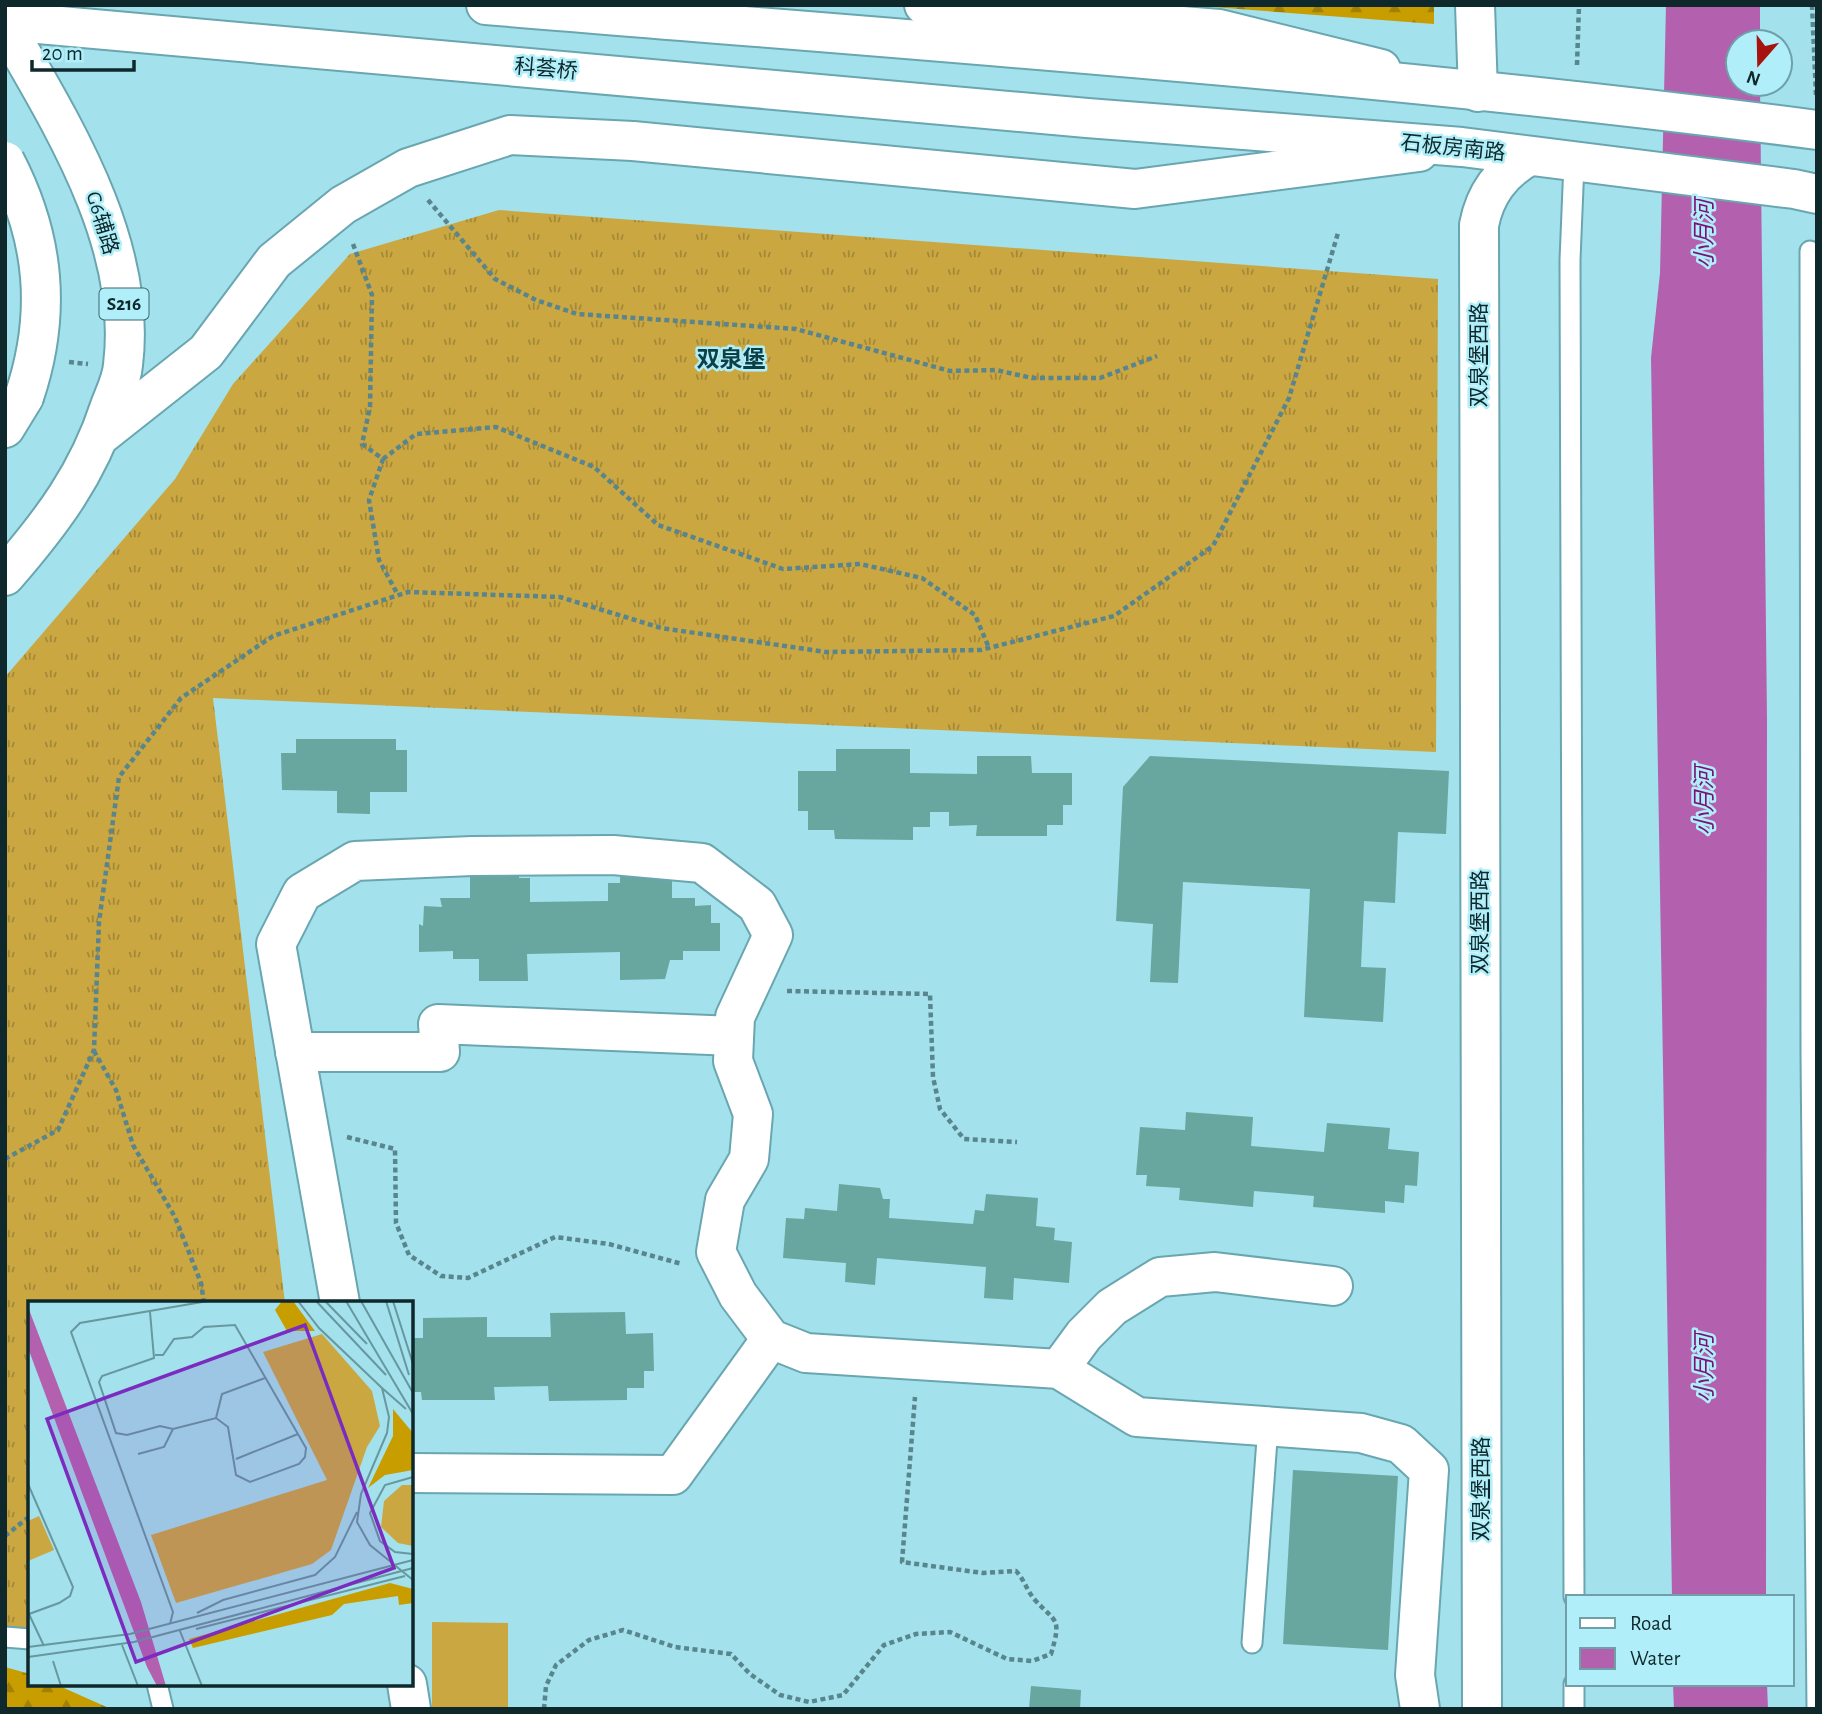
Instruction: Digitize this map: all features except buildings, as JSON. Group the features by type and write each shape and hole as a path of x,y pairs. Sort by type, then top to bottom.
{"main road":[{"path":"485,5 1087,55 1589,103 1807,120"},
{"path":"924,5 1219,29 1473,91"},
{"path":"1473,91 1475,5"},
{"name":"科荟桥","path":"5,23 1087,118"},
{"name":"G6辅路","path":"5,23 61,122 96,195 124,303 123,367 101,435 66,501 5,576"},
{"name":"石板房南路","path":"1087,118 1462,147 1805,192"},
{"path":"101,435 206,352 274,261 343,205 408,168 510,135 633,141 1135,190 1462,147"},
{"name":"双泉堡西路","path":"1482,1709 1479,225 1483,202 1508,168 1529,156"},
{"path":"5,161 24,199 37,245 41,298 34,365 15,412"},
{"path":"340,1301 276,944 302,893 355,861 472,856 613,855 702,863 757,905 773,935 735,1017 733,1061 753,1114 749,1159 725,1200 716,1252 771,1339 806,1353 1059,1369 1137,1417 1361,1433 1401,1444 1429,1469 1415,1675 1420,1709"},
{"path":"295,1052 440,1052 438,1024 734,1036"},
{"path":"1059,1369 1084,1335 1112,1307 1160,1276 1214,1272 1334,1286"},
{"path":"413,1473 673,1475 771,1339"},
{"path":"407,1686 411,1709"}],"lane":[{"path":"1574,1595 1570,260 1587,164"},
{"path":"1810,251 1811,1053 1816,1709"},
{"path":"1252,1643 1268,1426"},
{"path":"5,1637 28,1639"},
{"path":"157,1686 163,1709"},
{"path":"1574,1686 1574,1709"}],"path":[{"path":"1579,5 1589,103"},
{"path":"1807,120 1812,5"},
{"path":"427,200 495,279 536,300 577,314 796,329 950,371 996,370 1032,378 1100,378 1157,356"},
{"path":"5,1159 58,1130 94,1050 99,922 119,777 181,698 273,636 408,592 560,597 660,628 826,652 989,648 1114,616 1213,546 1289,398 1338,233"},
{"path":"350,237 372,295 370,407 362,444 383,459"},
{"path":"398,596 379,560 369,500 383,459 416,434 496,427 594,467 658,526 783,569 860,564 922,578 975,615 989,648"},
{"path":"748,991 930,994 933,1077 940,1109 964,1139 1017,1142"},
{"path":"94,1050 116,1090 133,1144 175,1217 201,1283 204,1301"},
{"path":"311,1140 347,1138 396,1149 396,1223 409,1255 442,1276 468,1278 555,1237 609,1244 730,1278"},
{"path":"544,1709 546,1686 556,1665 589,1640 623,1630 675,1647 732,1654 750,1674 780,1695 809,1702 843,1695 884,1645 916,1634 950,1632 1007,1659 1032,1661 1051,1654 1058,1633 1052,1613 1034,1599 1016,1571 983,1573 902,1562 918,1360"},
{"path":"5,1536 28,1518"}],"green space":[{"path":"1186,5 1434,5 1434,24"},
{"path":"499,210 1438,279 1436,752 213,698 285,1301 28,1301 28,1628 5,1627 5,677 175,479 233,384 350,254"},
{"path":"432,1622 508,1623 508,1709 432,1709"},
{"path":"5,1667 28,1673 28,1686 59,1686 111,1709 5,1709"}],"water":[{"name":"小月河","path":"1666,5 1760,5 1760,28 1724,28 1724,98 1760,98 1767,721 1766,1595 1672,1595 1651,358 1660,273"},
{"path":"1673,1686 1767,1686 1768,1709 1674,1709"}],"district":[{"name":"双泉堡","path":"731,360"}]}
